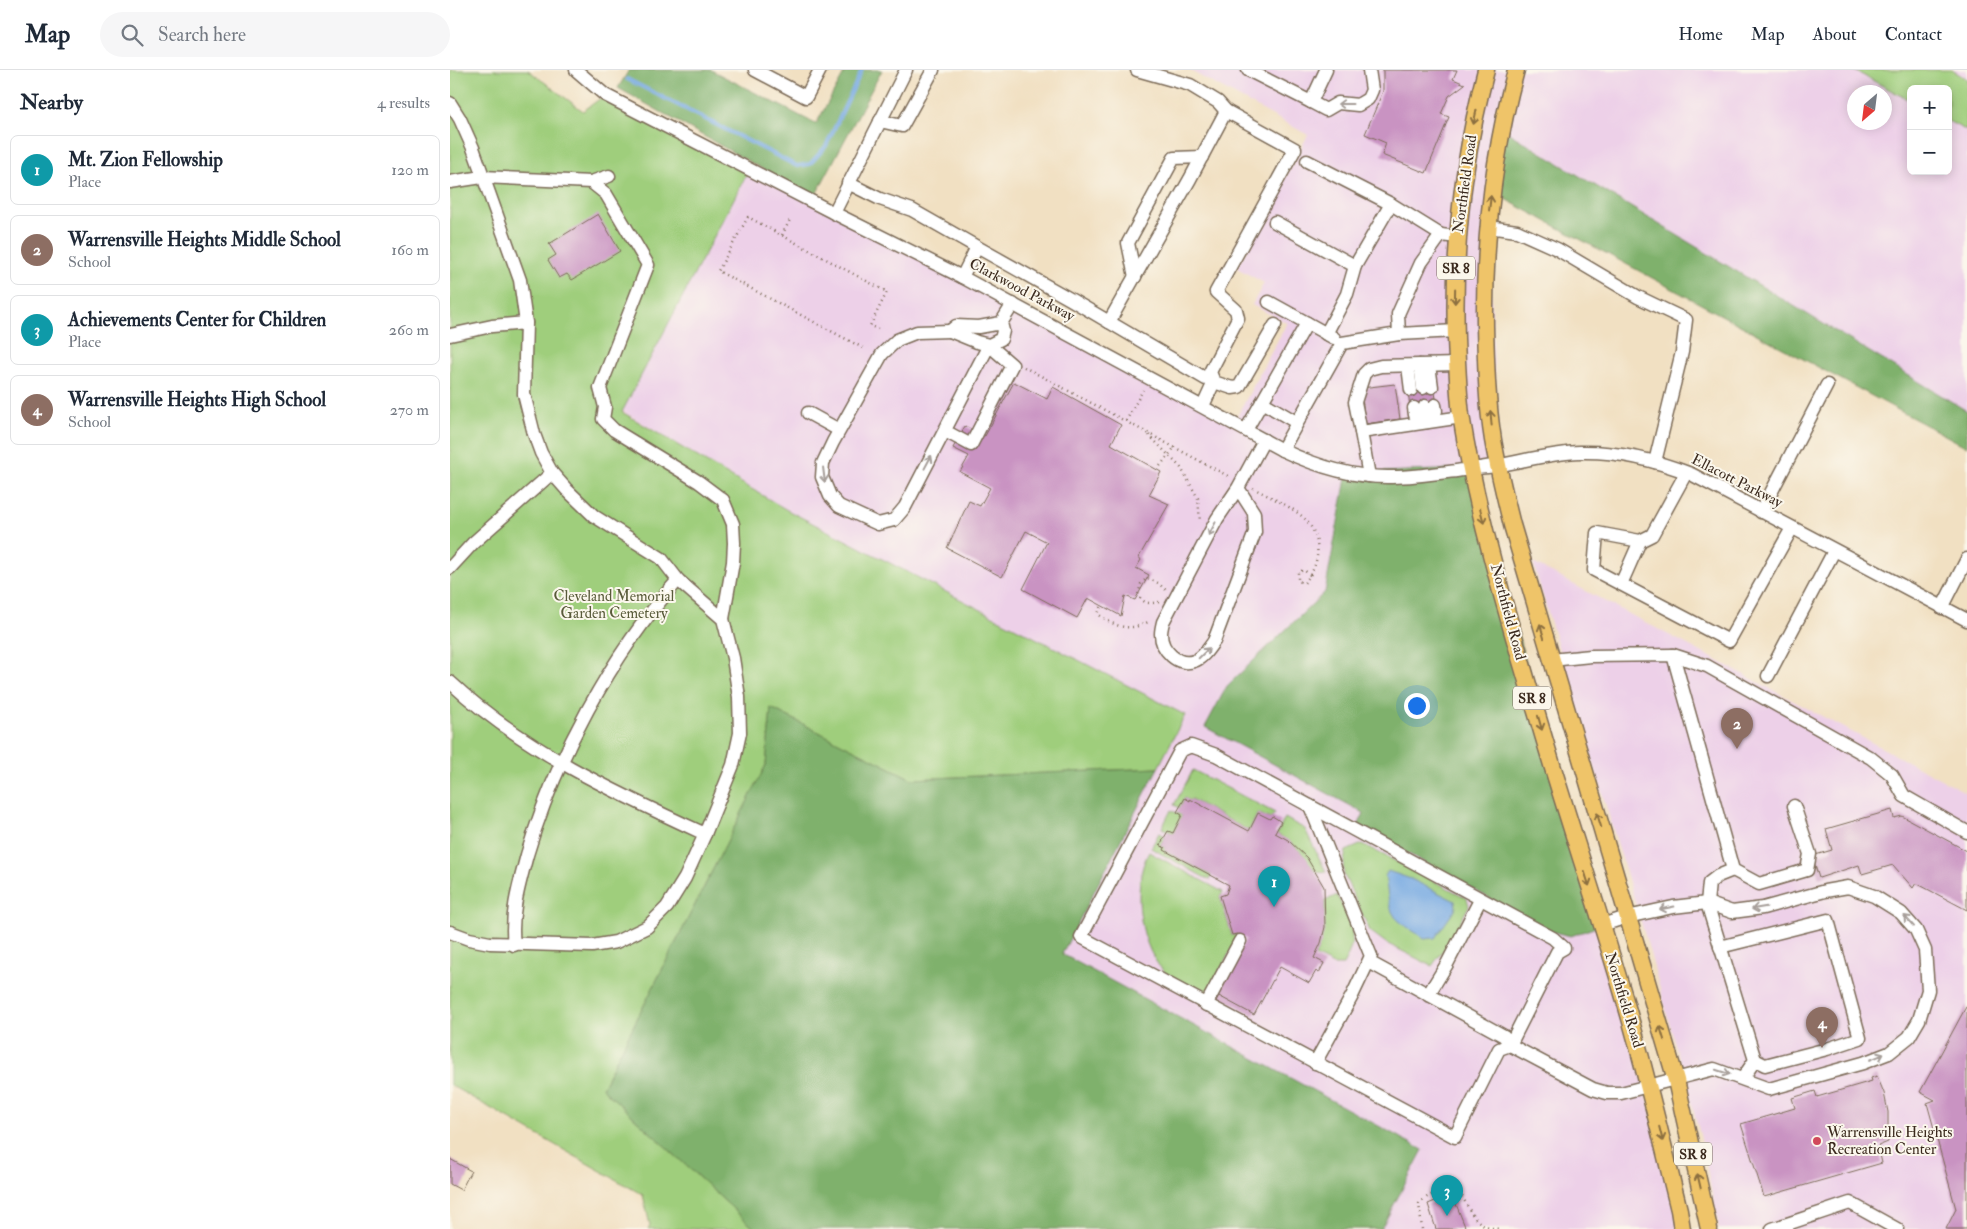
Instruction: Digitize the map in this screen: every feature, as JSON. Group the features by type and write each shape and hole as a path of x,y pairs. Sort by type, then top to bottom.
{"main road":[{"name":"Northfield Road","path":"1486,70 1465,167 1458,236 1455,300 1457,364 1462,417 1470,468 1520,657 1650,1087 1682,1229"},
{"name":"Northfield Road","path":"1516,70 1502,129 1488,227 1485,284 1486,350 1493,438 1512,525 1676,1080 1709,1229"}],"street":[{"name":"Clarkwood Parkway","path":"576,70 606,95 834,214 962,276 1307,462 1369,476 1391,477 1470,468"},
{"path":"755,70 806,97 820,70"},
{"path":"834,214 848,182 906,70"},
{"path":"880,121 902,126 933,70"},
{"path":"1137,70 1190,86 1218,102 1226,111 1295,149 1216,292 1236,310 1238,318 1210,372 1214,382 1203,406"},
{"path":"1248,70 1326,110 1338,103 1358,105 1368,99 1372,90 1369,70"},
{"path":"1311,102 1326,70"},
{"path":"450,103 460,118 473,148 520,280 526,323 524,394 541,453 552,473 594,516 661,558 678,580 723,618"},
{"path":"1109,322 1226,111"},
{"path":"1135,277 1128,243 1174,158 1202,157"},
{"path":"1307,161 1391,204 1441,235 1458,236"},
{"path":"450,182 482,177 591,182 608,176"},
{"path":"450,932 469,939 490,943 592,946 616,942 647,927 667,907 685,878 733,765 740,733 738,687 723,618 733,562 734,543 733,524 723,500 699,482 614,430 603,419 604,407 600,388 648,265 606,194 591,182"},
{"path":"848,182 880,199 912,210 1214,382 1232,388 1239,387 1274,325"},
{"path":"1326,334 1347,294 1355,266 1391,204"},
{"path":"1275,222 1355,266"},
{"path":"1488,227 1517,231 1557,249 1638,297 1686,320 1682,352 1656,462"},
{"path":"1399,334 1398,314 1421,263 1441,235"},
{"path":"962,276 977,247"},
{"path":"1268,302 1342,343 1399,334 1456,331"},
{"path":"945,431 972,445 1012,365 989,345 950,331 917,332 897,340 882,354 839,430 823,463 822,477 830,496 839,506 878,524 894,520 905,507 989,345 1001,339 1003,331 1001,323 1013,304"},
{"path":"450,335 492,326 526,323"},
{"path":"950,331 956,326 979,327 1001,323"},
{"path":"1246,430 1307,324"},
{"path":"1282,450 1342,343"},
{"path":"1369,476 1355,402 1364,374 1369,369 1381,366 1457,364"},
{"path":"1419,365 1422,389"},
{"path":"1761,512 1827,385"},
{"path":"1262,402 1296,422"},
{"path":"1361,432 1425,411 1462,417"},
{"path":"808,413 839,430"},
{"path":"1238,488 1254,513 1256,532 1214,641 1206,653 1194,662 1182,661 1170,656 1163,645 1160,634 1163,622 1217,519 1238,488 1264,440"},
{"name":"Ellacott Parkway","path":"1470,468 1498,466 1546,456 1579,452 1618,454 1656,462 1686,472 1967,620"},
{"path":"1621,584 1640,542 1652,535 1686,472"},
{"path":"450,568 473,543 552,473"},
{"path":"1640,542 1597,533 1594,570 1729,641 1792,528"},
{"path":"1768,676 1834,550"},
{"path":"1942,608 1967,559"},
{"path":"514,945 513,914 523,871 546,797 608,673 660,600 678,580"},
{"path":"1551,660 1590,656 1673,655 1707,666 1871,758 1892,774 1904,796 1967,832"},
{"path":"1673,655 1733,870 1759,884 1807,870 1810,854 1794,806"},
{"path":"450,682 502,724 562,763 646,807 705,834"},
{"path":"1191,746 1216,755 1310,806 1553,938 1564,948 1557,952 1510,1045 1500,1049 1455,1137 1081,937 1180,751 1191,746"},
{"path":"1310,806 1370,956 1369,962 1315,1063"},
{"path":"1720,947 1828,920 1860,1038 1827,1049 1765,1065 1755,1060 1720,947 1707,903 1709,884 1718,876 1733,870"},
{"path":"1369,962 1504,1036 1510,1045 1594,1089 1607,1093 1621,1093 1650,1087 1714,1069 1769,1089 1863,1064 1889,1053 1909,1037 1919,1020 1928,990 1924,950 1916,930 1901,913 1874,896 1848,887 1825,891 1763,908 1732,912 1707,903 1673,907 1602,925"},
{"path":"1428,995 1447,964 1480,900"},
{"path":"1206,1004 1240,941"},
{"path":"1743,1078 1755,1060"},
{"path":"1772,1229 1850,1203 1897,1229"}],"path":[{"path":"864,348 718,271 748,217 888,292 870,326 878,329"},
{"path":"782,235 791,218"},
{"path":"1021,365 1228,476"},
{"path":"1126,421 1143,390"},
{"path":"1148,433 1181,468 1198,498 1201,526"},
{"path":"1160,466 1175,447"},
{"path":"1252,488 1282,503 1306,520 1314,534 1318,549 1315,568 1311,576 1304,583 1298,581 1298,572 1304,570 1311,576"},
{"path":"1159,602 1149,604 1142,601 1138,595 1141,584 1147,578 1152,579 1166,590"},
{"path":"1101,607 1098,614 1125,629 1139,627 1148,622"},
{"path":"1422,1229 1419,1204 1427,1195 1459,1191 1476,1220 1487,1228 1501,1229"}],"shaded area":[{"path":"1189,70 1967,70 1967,411 1503,129 1488,219 1498,466 1470,469 1347,473 1325,592 1227,686 1205,726 1364,813 1358,826 1602,925 1682,1229 1381,1229 1422,1150 1062,954 1185,715 787,510 622,411 749,170 1234,422 1287,323 1252,305 1264,283 1237,268 1308,135"},
{"path":"1533,563 1967,793 1967,1229 1719,1229 1701,1138 1647,942"}],"green space":[{"name":"Cleveland Memorial Garden Cemetery","path":"450,70 528,70 583,111 605,95 749,170 622,412 787,510 1185,715 1158,768 912,779 771,708 766,765 602,1088 755,1229 648,1229 650,1225 643,1195 450,1085"},
{"path":"629,70 711,70 816,124 846,70 882,70 814,198 618,88"},
{"path":"1853,70 1952,70 1967,79 1967,131 1952,123 1952,85 1907,85 1907,99 1892,91 1892,85 1881,85"},
{"path":"1502,129 1967,411 1967,447 1492,192"},
{"path":"1470,469 1602,925 1571,936 1549,931 1358,826 1364,813 1205,727 1227,686 1325,592 1347,473"},
{"path":"771,708 912,779 1158,768 1062,954 1423,1150 1381,1229 755,1229 602,1088 766,765"},
{"path":"1193,770 1275,813 1270,819 1258,813 1249,831 1191,799 1190,801 1184,798 1180,808 1174,805"},
{"path":"1171,810 1182,816 1173,833 1162,828"},
{"path":"1285,818 1305,829 1326,872 1315,871 1299,850 1277,834"},
{"path":"1159,833 1165,836 1160,845 1165,848 1164,851 1211,875 1209,880 1151,848"},
{"path":"1362,844 1467,898 1469,906 1447,945 1432,966 1386,943 1370,931 1344,875 1343,867 1346,851"},
{"path":"1149,852 1223,892 1220,897 1232,935 1239,935 1207,995 1187,987 1169,976 1159,965 1144,935 1139,899 1140,882 1143,866"},
{"path":"1337,895 1352,930 1351,945 1343,965 1333,965 1315,956 1323,929 1325,901"}],"water":[{"path":"1388,871 1411,879 1455,901 1456,907 1454,911 1435,938 1424,939 1395,917 1390,906 1385,876"}],"building":[{"path":"1383,70 1457,70 1453,79 1465,84 1449,96 1441,114 1449,117 1426,173 1382,155 1386,143 1365,134 1383,91"},
{"path":"598,214 620,251 572,280 567,274 559,278 548,260 556,255 549,244"},
{"path":"1014,382 1047,399 1053,387 1121,425 1111,444 1161,472 1149,495 1169,504 1139,557 1141,560 1136,568 1149,575 1135,600 1125,596 1121,616 1088,598 1077,618 1023,589 1047,542 1026,531 1002,577 947,548 969,501 980,506 990,488 960,472 969,456 953,448 965,426 985,436"},
{"path":"1395,384 1400,419 1365,424 1361,388"},
{"path":"1434,387 1437,404 1410,408 1408,391"},
{"path":"1185,798 1249,831 1258,813 1270,819 1272,816 1277,819 1281,822 1275,833 1288,840 1307,858 1324,887 1325,927 1321,943 1314,958 1324,963 1319,973 1316,971 1309,983 1280,967 1254,1015 1217,995 1246,939 1237,934 1232,935 1220,896 1226,894 1229,885 1164,850 1165,848 1160,845 1168,831 1173,833 1182,815 1177,812"},
{"path":"1892,810 1894,818 1902,816 1967,851 1967,910 1916,883 1913,888 1893,865 1862,874 1859,865 1819,878 1812,856 1832,850 1826,829"},
{"path":"1967,1005 1967,1229 1946,1229 1956,1209 1927,1103 1935,1100 1920,1092"},
{"path":"1877,1076 1884,1093 1888,1112 1888,1142 1878,1146 1882,1163 1764,1197 1741,1124 1795,1108 1792,1098 1815,1091 1817,1097 1872,1081 1871,1078"},
{"path":"450,1159 471,1171 461,1190 450,1184"},
{"path":"1452,1194 1466,1229 1436,1229 1428,1204"}],"waterway":[{"path":"627,79 797,166 810,164 826,146 862,70"}],"place":[{"name":"Warrensville Heights Middle School","path":"1737,749"},
{"name":"Mt. Zion Fellowship","path":"1274,907"},
{"name":"Warrensville Heights High School","path":"1822,1048"},
{"name":"Warrensville Heights Recreation Center","path":"1817,1141"},
{"name":"Achievements Center for Children","path":"1447,1216"}]}
